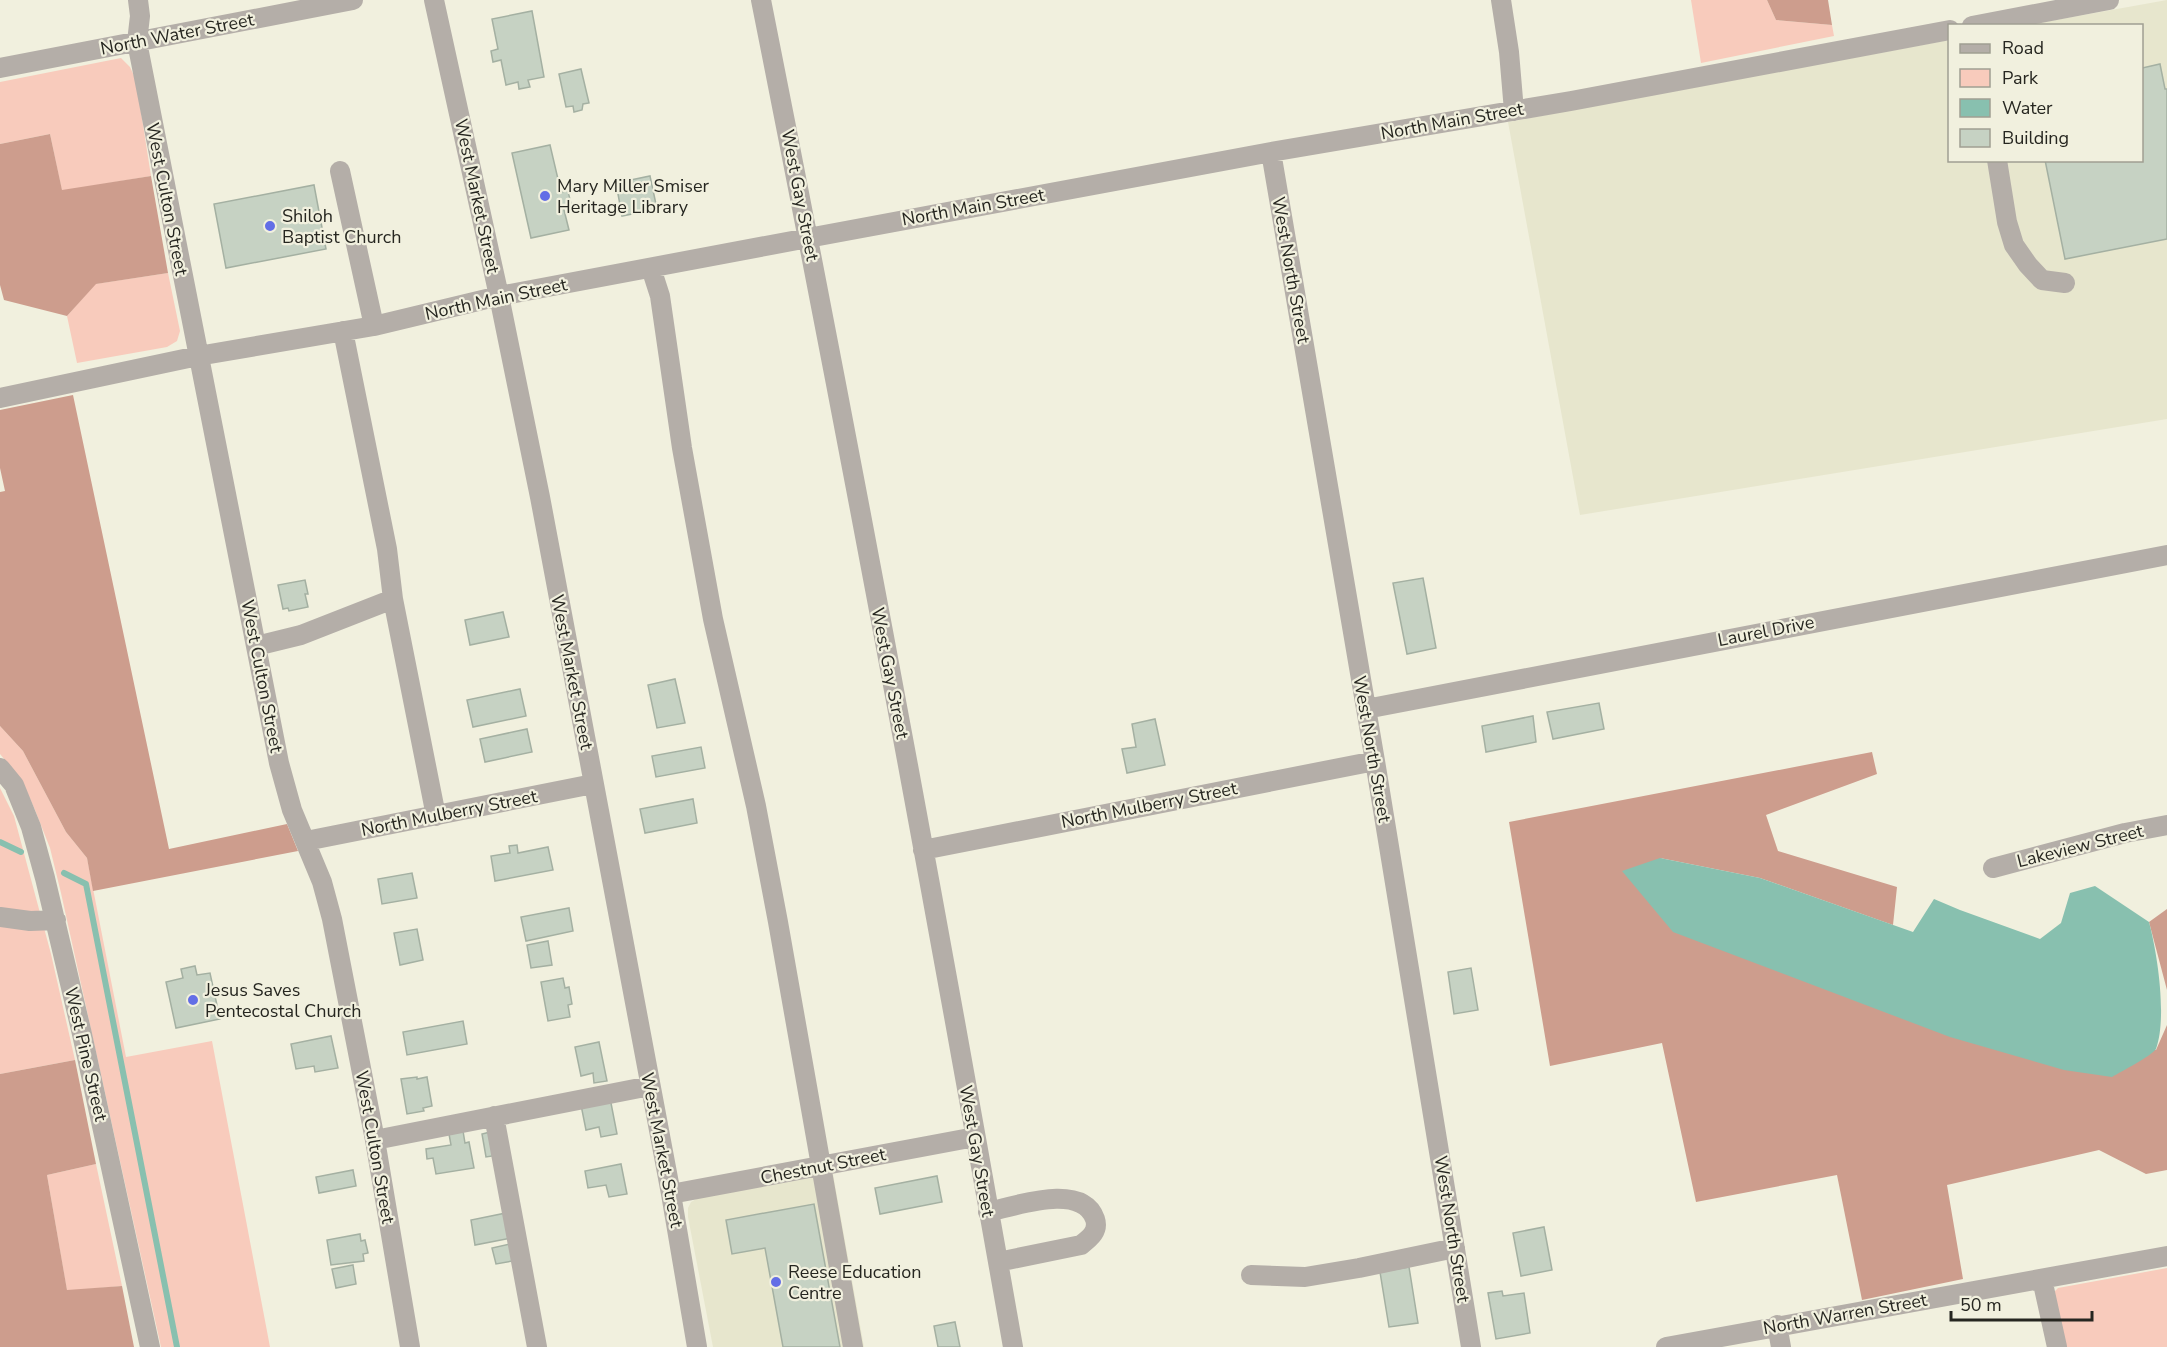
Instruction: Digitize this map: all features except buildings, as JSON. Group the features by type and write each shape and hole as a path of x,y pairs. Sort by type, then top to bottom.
{"street":[{"name":"West Culton Street","path":"138,0 140,16 137,42 284,785 322,882 332,919 375,1140 410,1347"},
{"name":"North Water Street","path":"0,69 353,0"},
{"name":"West Market Street","path":"434,0 499,296 540,497 671,1194 697,1347"},
{"name":"West Gay Street","path":"761,0 923,850 1012,1347"},
{"path":"1501,0 1509,52 1514,111"},
{"path":"1980,24 2076,3 2109,0"},
{"name":"North Main Street","path":"0,398 198,356 374,326 499,296 1271,152 1514,111 1948,30"},
{"name":"West North Street","path":"1271,152 1375,761 1471,1347"},
{"path":"1997,162 2007,222 2014,245 2042,280 2065,283"},
{"path":"340,171 374,326"},
{"path":"651,268 660,296 682,448 713,620 756,806 853,1347"},
{"path":"343,331 387,549 393,599 436,816"},
{"name":"Laurel Drive","path":"1366,709 2167,555"},
{"path":"256,646 301,635 393,599"},
{"name":"North Mulberry Street","path":"923,850 1375,761"},
{"name":"West Pine Street","path":"0,768 14,785 31,827 56,920 150,1347"},
{"name":"North Mulberry Street","path":"306,841 593,784"},
{"name":"Lakeview Street","path":"1993,868 2125,833 2167,825"},
{"path":"0,917 30,921 56,920"},
{"path":"375,1140 650,1086"},
{"path":"494,1116 537,1347"},
{"name":"Chestnut Street","path":"671,1194 975,1137"},
{"path":"988,1212 1060,1197 1077,1201 1092,1210 1097,1224 1092,1237 1081,1245 998,1262"},
{"path":"1251,1275 1305,1277 1455,1248"},
{"name":"North Warren Street","path":"1666,1347 1777,1325 2167,1256"},
{"path":"2042,1279 2057,1347"},
{"path":"1777,1325 1781,1347"}],"shaded area":[{"path":"1767,0 1828,0 1832,25 1776,20"},
{"path":"2167,0 2167,419 1580,515 1508,122 1948,40 1948,162 2143,162 2143,24 2034,24"},
{"path":"50,134 62,190 151,176 168,273 96,284 67,316 4,300 0,285 0,144"},
{"path":"73,395 169,849 287,824 298,851 93,891 87,858 66,832 23,751 0,726 0,492 5,491 0,468 0,410"},
{"path":"1872,752 1877,774 1766,815 1778,851 1897,887 1893,925 1760,878 1660,858 2156,1050 2167,1025 2167,1170 2146,1174 2099,1150 1947,1185 1963,1279 1862,1300 1837,1175 1696,1202 1662,1043 1550,1066 1509,822"},
{"path":"2167,909 2167,990 2149,922"},
{"path":"75,1060 96,1164 47,1175 67,1290 122,1286 134,1347 0,1347 0,1074"},
{"name":"Reese Education Centre","path":"833,1174 864,1347 713,1347 688,1217 691,1202 698,1198"}],"green space":[{"path":"1691,0 1767,0 1776,20 1832,25 1834,36 1701,63"},
{"path":"121,58 130,67 136,80 151,176 62,191 50,134 0,144 0,82"},
{"path":"168,273 180,331 177,341 167,347 77,363 67,316 95,284"},
{"path":"0,726 23,751 66,832 87,858 126,1057 212,1041 270,1347 161,1347 50,848 22,781 0,754"},
{"path":"0,788 14,816 51,954 75,1060 0,1074"},
{"path":"96,1164 122,1286 67,1291 47,1175"},
{"path":"2167,1268 2167,1347 2061,1347 2051,1295 2058,1288"}],"water":[{"path":"1660,858 1760,878 1913,932 1934,899 2040,939 2061,923 2070,893 2095,886 2149,922 2158,969 2161,1004 2161,1021 2156,1049 2112,1077 2064,1070 1950,1037 1673,932 1622,871"}],"waterway":[{"path":"0,842 21,852"},
{"path":"64,873 86,884 177,1347"}],"place":[{"name":"Mary Miller Smiser Heritage Library","path":"545,196"},
{"name":"Shiloh Baptist Church","path":"270,226"},
{"name":"Jesus Saves Pentecostal Church","path":"193,1000"},
{"name":"Reese Education Centre","path":"776,1282"}]}
